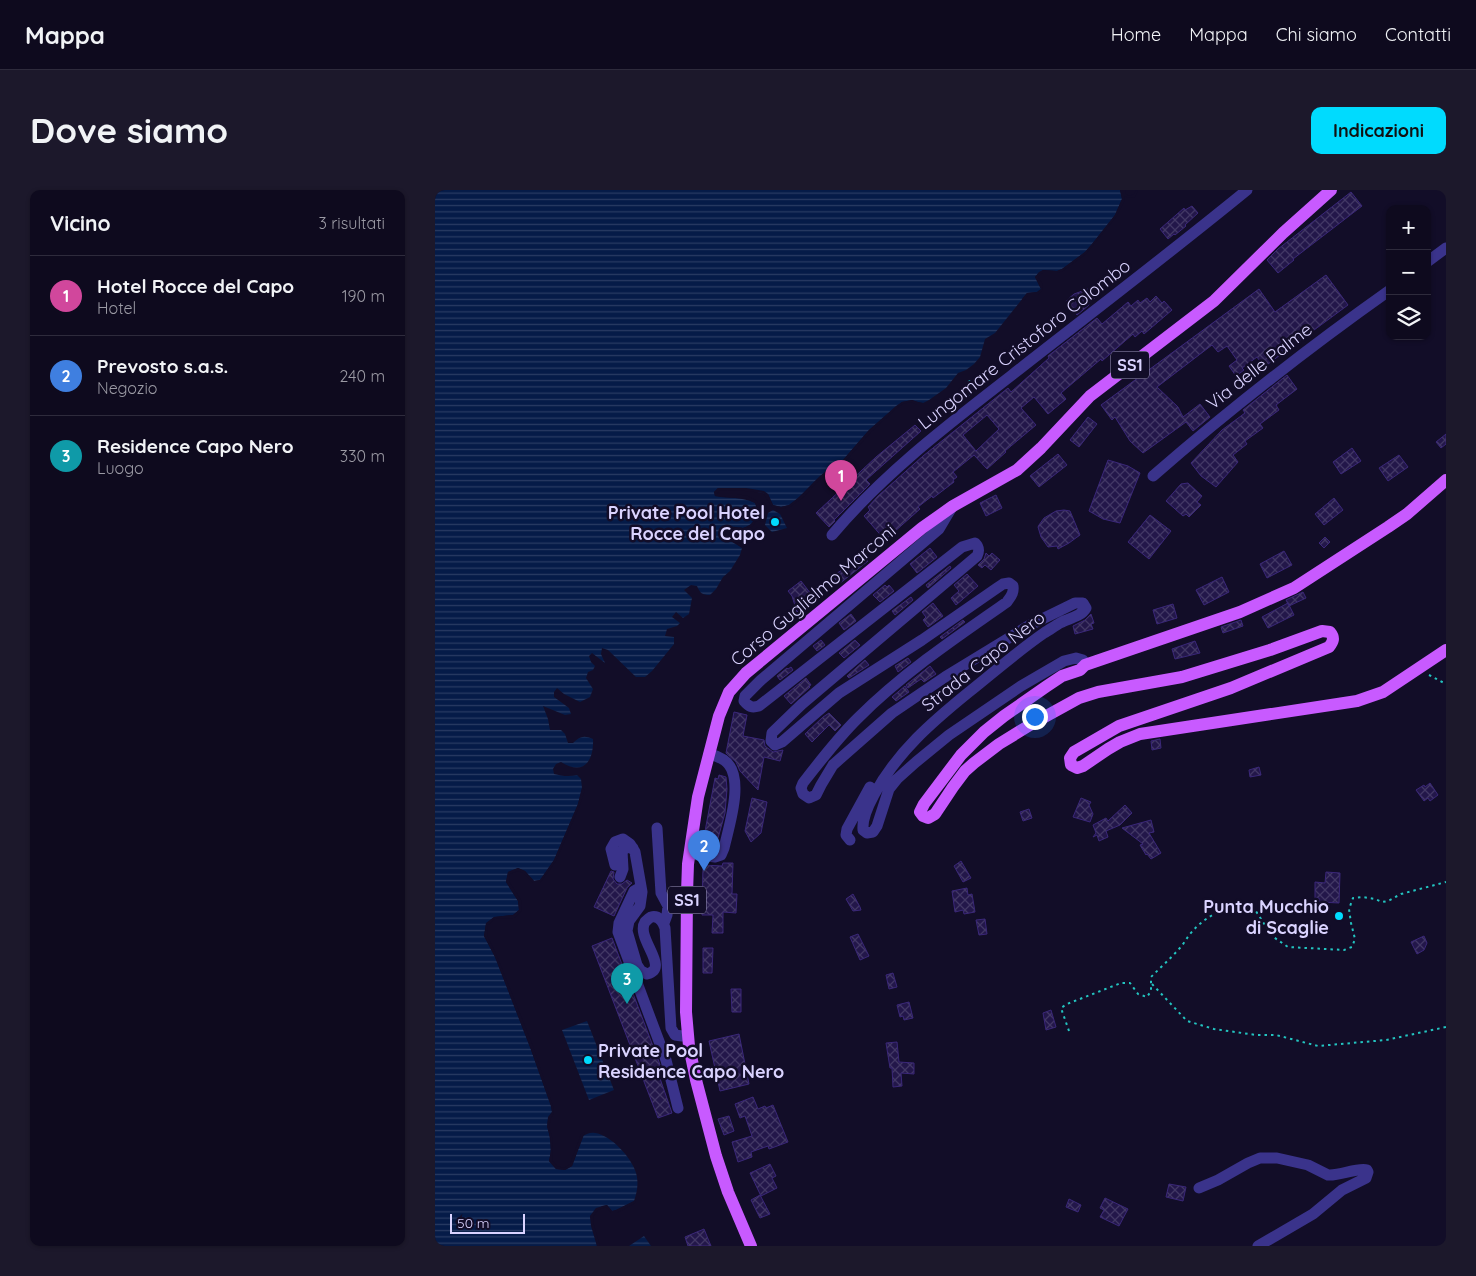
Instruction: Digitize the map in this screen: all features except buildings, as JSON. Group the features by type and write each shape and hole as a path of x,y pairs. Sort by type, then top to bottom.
{"main road":[{"name":"SS1","path":"953,506 1017,470 1041,448 1090,396 1214,301 1283,233 1331,190"},
{"path":"1446,480 1388,528 1294,588 1239,612 1085,665 1080,670 1062,676 1003,716 977,739 961,755 920,812 928,818 935,814 965,771 999,744 1079,698 1098,692 1182,677 1270,650 1322,631 1330,632 1333,637 1329,647 1231,688 1119,726 1074,752 1070,758 1071,765 1077,768 1083,766 1108,748 1140,734 1337,705 1371,697 1383,692 1446,650"},
{"name":"Corso Guglielmo Marconi","path":"751,1246 728,1192 695,1080 687,1012 687,893 690,854 698,797 719,716 729,692 738,681 922,528 953,506"}],"street":[{"name":"Lungomare Cristoforo Colombo","path":"832,535 877,486 967,410 1247,190"},
{"path":"1431,259 1446,248"},
{"name":"Via delle Palme","path":"1153,476 1276,374 1386,293"},
{"name":"Strada Capo Nero","path":"953,506 939,529 761,680 745,696 744,701 747,705 753,708 759,706 962,547 975,543 978,546 977,556 903,617 777,727 772,733 771,741 775,745 839,693 1003,584 1009,583 1013,586 1014,591 1007,602 922,664 857,719 803,783 801,790 805,796 809,798 816,795 833,765 892,713 945,677 1030,625 1075,603 1083,603 1086,608 1083,613 1061,622 1011,657 926,728 893,764 880,784 870,802 862,823 863,830 867,834 873,832 877,826 889,789 897,778 949,735 1021,686 1064,661 1076,658 1083,660 1085,665"},
{"path":"690,854 715,857 721,855 735,793 734,776 728,764 724,760 709,754"},
{"path":"850,840 847,835 850,821 872,784 880,784"},
{"path":"657,828 661,894 667,906 667,915 664,922 671,1028 675,1035 689,1036"},
{"path":"615,865 611,849 615,842 623,839 633,848 637,860 641,901 629,921 627,931 637,965 644,973 650,974 656,965 644,936 644,924 651,917 657,917 664,922"},
{"path":"620,877 623,869 622,851 625,847 633,848"},
{"path":"641,887 634,891 619,923 618,932 666,1060 678,1108"},
{"path":"1199,1188 1209,1185 1247,1163 1260,1158 1277,1158 1289,1162 1308,1164 1331,1175 1362,1169 1369,1172 1366,1178 1342,1190 1313,1214 1257,1246"}],"path":[{"path":"967,410 969,396 962,392 971,379"},
{"path":"1419,668 1446,684"},
{"path":"1069,1031 1061,1008 1121,983 1130,983 1138,994 1147,997 1151,991 1151,977 1180,948 1203,920 1222,910 1236,906 1251,906 1273,936 1288,947 1344,950 1353,947 1355,939 1349,909 1353,898 1363,897 1388,902 1401,894 1446,882"},
{"path":"1152,984 1187,1021 1214,1029 1256,1035 1276,1035 1318,1046 1386,1040 1446,1027"}],"water":[{"path":"435,190 1120,190 1122,199 1115,215 1085,252 1062,269 1057,271 1043,270 1035,277 1041,289 1037,292 1027,293 995,333 985,339 980,357 974,364 958,373 946,388 929,400 923,403 912,400 902,402 869,430 843,460 820,476 796,500 789,505 781,507 773,505 768,494 736,488 718,488 714,492 715,496 740,498 755,503 756,515 751,525 747,527 726,526 722,534 742,548 730,571 723,577 716,589 710,595 702,593 697,586 691,585 684,590 692,598 689,614 683,618 676,612 672,617 680,623 667,629 665,636 674,637 674,644 645,677 636,677 608,650 602,648 601,654 605,663 592,653 589,656 595,666 593,670 588,672 586,678 593,689 590,697 580,702 557,688 554,692 554,697 569,708 571,714 565,715 543,706 550,730 561,730 565,734 568,743 573,743 582,737 593,739 592,754 586,764 581,767 575,768 561,762 556,764 553,769 554,774 565,776 577,775 581,779 582,788 578,804 554,860 540,880 534,881 525,871 518,868 508,872 506,882 518,901 519,910 513,915 494,917 486,924 484,936 495,957 551,1106 552,1112 548,1123 551,1148 549,1161 556,1169 565,1170 572,1166 583,1136 595,1133 608,1138 620,1148 634,1167 637,1187 634,1201 612,1211 607,1205 602,1206 590,1216 597,1246 435,1246"},
{"name":"Private Pool Hotel Rocce del Capo","path":"773,510 780,514 787,528 772,532 765,525 768,513"},
{"name":"Private Pool Residence Capo Nero","path":"587,1021 614,1090 589,1100 562,1030"},
{"path":"644,1236 651,1246 629,1246"}],"pier":[{"path":"1120,190 1125,190 1129,196 1134,194 1136,190 1138,191 1135,197 1129,198 1124,196 1125,200 1117,216 1086,254 1063,271 1041,274 1038,277 1042,283 1043,290 1038,295 1028,295 1024,301 1022,299 1027,293 1037,292 1041,289 1035,277 1039,272 1062,269 1085,252 1092,244 1115,215 1122,199"},
{"path":"912,400 923,403 923,405 911,402 897,408 871,432 845,462 829,472 805,496 790,507 781,509 772,507 763,493 736,490 719,491 717,494 748,496 757,501 761,509 753,526 744,530 728,529 725,533 729,538 737,541 744,547 742,548 736,543 727,540 722,534 726,526 744,528 751,524 756,517 758,509 755,503 747,499 715,496 714,492 718,488 746,488 764,491 768,494 773,505 781,507 789,505 827,470 843,460 869,430 896,406 902,402"},
{"path":"582,788 585,790 580,805 556,861 540,883 533,883 523,873 518,871 510,874 509,881 521,900 522,911 514,918 495,919 488,925 487,935 533,1046 553,1106 554,1113 549,1127 552,1137 552,1160 557,1166 564,1168 570,1164 581,1134 585,1132 572,1166 565,1170 556,1169 549,1161 551,1151 547,1127 548,1117 552,1112 551,1106 495,957 484,936 486,923 494,917 513,915 519,910 518,901 506,882 508,872 518,868 525,871 534,881 540,880 554,860 578,804"},
{"path":"636,1201 635,1203 617,1213 611,1213 606,1207 598,1210 593,1217 600,1246 597,1246 590,1216 596,1208 607,1205 612,1211"}],"place":[{"name":"Hotel Rocce del Capo","path":"841,501"},
{"name":"Private Pool Hotel Rocce del Capo","path":"775,522"},
{"name":"Prevosto s.a.s.","path":"704,871"},
{"name":"Punta Mucchio di Scaglie","path":"1339,916"},
{"name":"Residence Capo Nero","path":"627,1004"},
{"name":"Private Pool Residence Capo Nero","path":"588,1060"}]}
